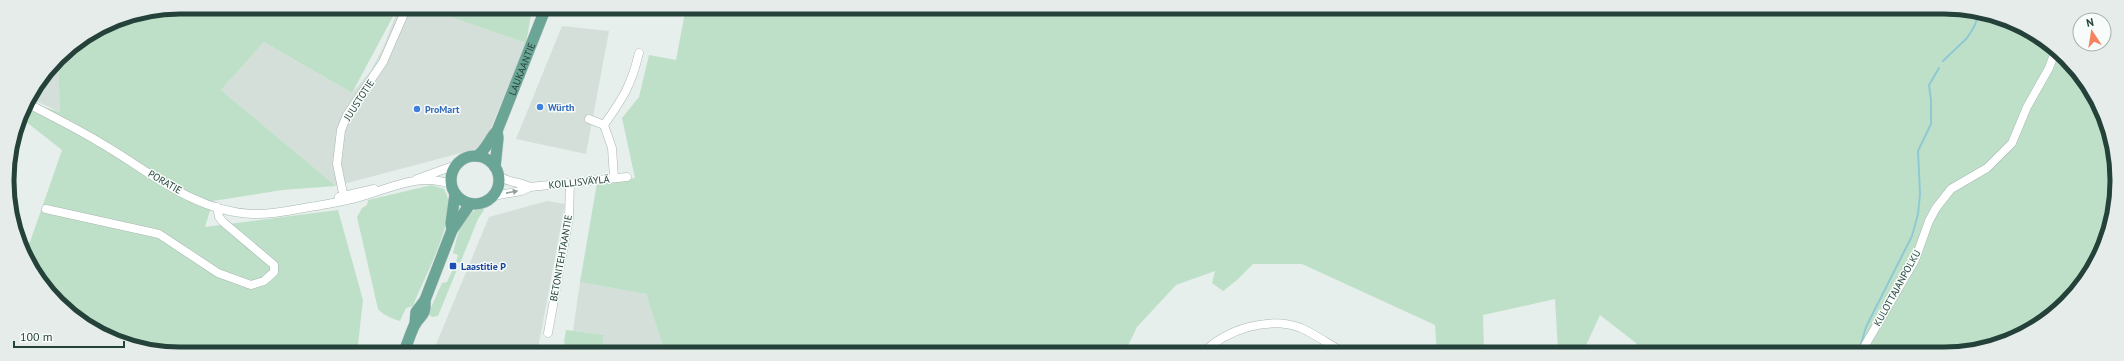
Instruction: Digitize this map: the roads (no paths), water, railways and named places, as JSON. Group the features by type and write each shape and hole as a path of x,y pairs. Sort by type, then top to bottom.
{"main road":[{"name":"LAUKAANTIE","path":"477,156 483,152 491,137 497,131 543,14"},
{"name":"LAUKAANTIE","path":"497,131 497,171"},
{"path":"452,230 453,189 450,177 456,165 469,156 477,156 484,158 497,171 498,187 493,196 483,203 470,204 464,202 453,189"},
{"path":"406,347 415,324 421,320 425,309 425,300 452,230 470,204"}],"street":[{"name":"JUUSTOTIE","path":"344,197 337,164 341,130 347,115 383,62 404,14"},
{"path":"604,125 627,91 633,78 639,53"},
{"name":"KULOTTAJANPOLKU","path":"1864,347 1915,260 1929,221 1936,208 1951,189 1987,168 2012,143 2027,107 2049,68 2054,56"},
{"name":"PORATIE","path":"32,106 100,142 164,183 204,204 216,208 253,214 283,213 364,196 389,186"},
{"path":"589,119 604,125 612,148 614,178"},
{"name":"PORATIE","path":"316,206 344,197 415,180 429,173 456,165"},
{"name":"KOILLISVÄYLÄ","path":"497,171 511,182 522,183 530,187"},
{"name":"KOILLISVÄYLÄ","path":"493,196 521,191 530,187 627,177"},
{"name":"PORATIE","path":"415,180 439,181 453,189"},
{"name":"BETONITEHTAANTIE","path":"548,333 570,217 570,183"},
{"path":"46,209 159,234 218,272 251,285 264,281 274,272 274,265 223,222 219,217 216,208"},
{"path":"1210,347 1222,337 1244,328 1262,324 1278,324 1299,328 1333,347"}],"waterway":[{"path":"1943,61 1967,38 1978,17"},
{"path":"1860,347 1866,327 1912,236 1918,214 1920,194 1918,151 1931,124 1931,100 1929,85 1939,68"}],"place":[{"name":"Würth","path":"540,107"},
{"name":"ProMart","path":"417,109"},
{"name":"Laastitie P","path":"453,266"}]}
